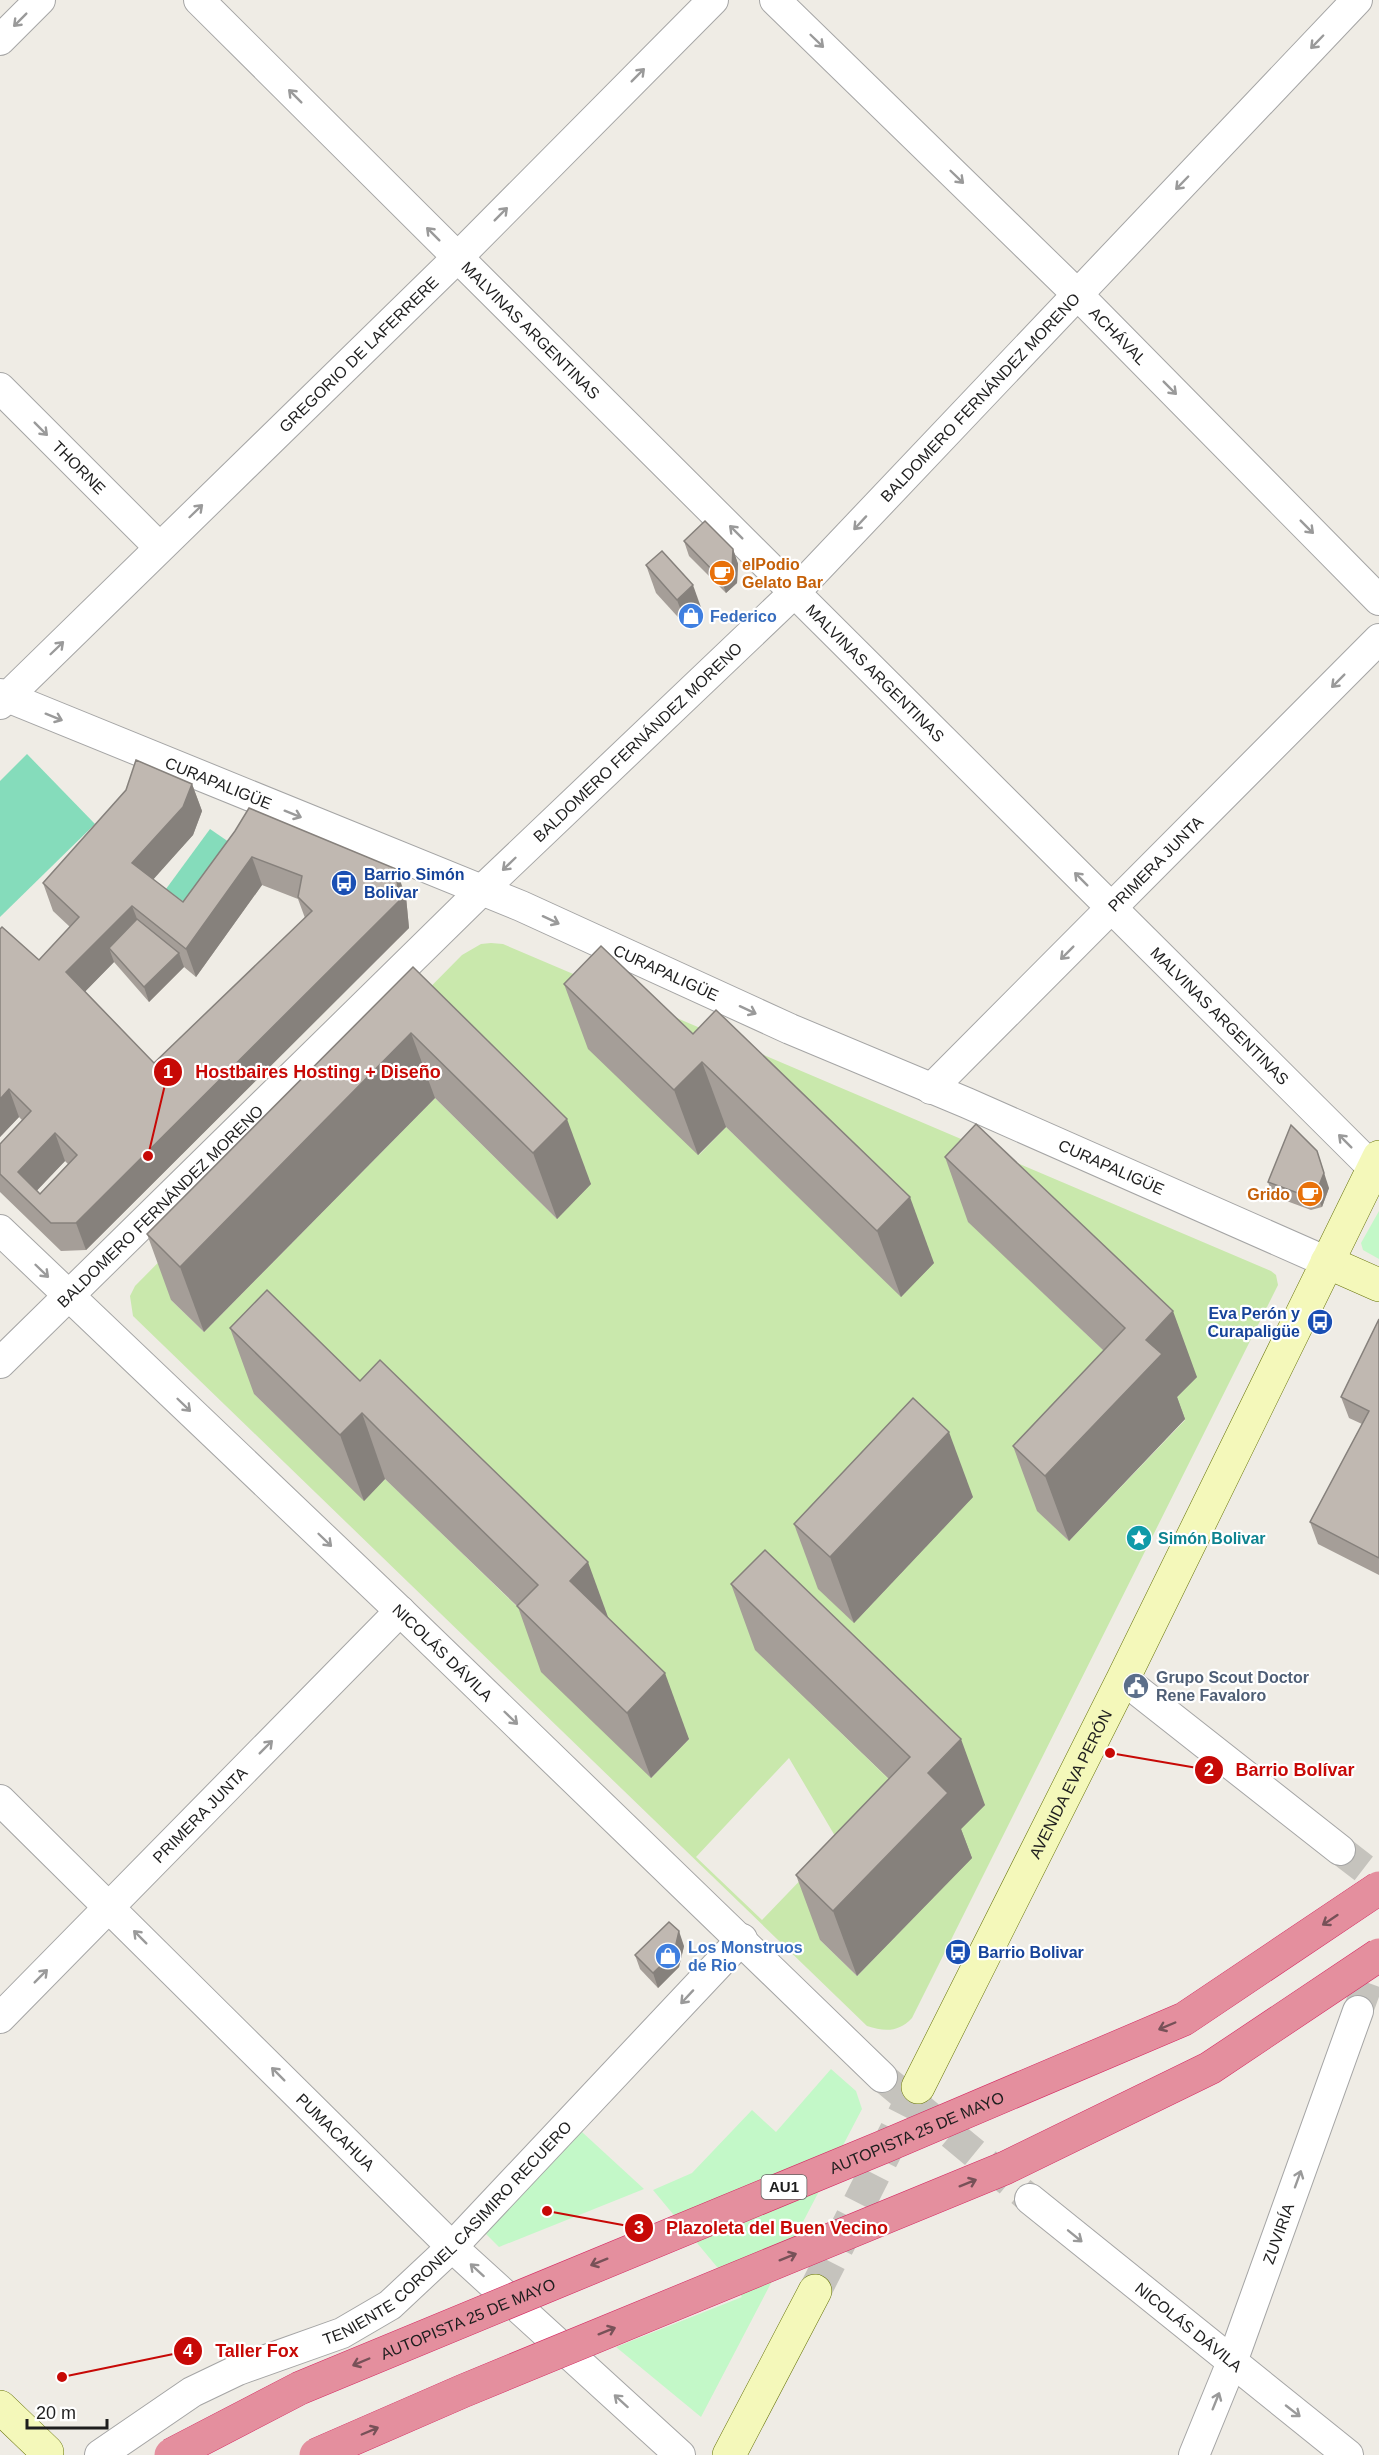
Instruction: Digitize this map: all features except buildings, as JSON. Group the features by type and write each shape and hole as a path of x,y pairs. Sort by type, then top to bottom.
{"highway":[{"name":"AUTOPISTA 25 DE MAYO","path":"171,2455 300,2388 883,2147 1184,2019 1379,1888"},
{"path":"316,2455 463,2391 1005,2168 1210,2068 1379,1955"}],"main road":[{"name":"AVENIDA EVA PERÓN","path":"918,2087 1123,1678 1327,1262 1377,1167"},
{"path":"1327,1262 1379,1285"},
{"path":"729,2455 815,2291"},
{"path":"0,2408 45,2454"}],"street":[{"path":"0,40 40,0"},
{"name":"MALVINAS ARGENTINAS","path":"199,0 457,258 796,591 1110,909 1377,1167"},
{"name":"GREGORIO DE LAFERRERE","path":"2,698 457,258 713,0"},
{"name":"ACHÁVAL","path":"776,0 1077,294 1379,600"},
{"name":"BALDOMERO FERNÁNDEZ MORENO","path":"0,1363 482,890 796,591 1357,0"},
{"path":"1374,0 1379,5"},
{"name":"THORNE","path":"0,388 159,548"},
{"name":"PRIMERA JUNTA","path":"932,1089 1379,639"},
{"name":"CURAPALIGÜE","path":"2,698 482,890 790,1029 1327,1262"},
{"name":"NICOLÁS DÁVILA","path":"0,1230 742,1939 882,2077"},
{"name":"PRIMERA JUNTA","path":"0,2018 400,1611"},
{"path":"1123,1678 1340,1850"},
{"name":"PUMACAHUA","path":"0,1800 110,1906 452,2247 680,2455"},
{"name":"TENIENTE CORONEL CASIMIRO RECUERO","path":"99,2455 192,2392 238,2370 342,2333 390,2305 452,2247 742,1939"},
{"name":"ZUVIRÍA","path":"1194,2455 1232,2362 1358,2011"},
{"name":"NICOLÁS DÁVILA","path":"1030,2199 1348,2455"}],"green space":[{"path":"27,754 95,824 0,917 0,781"},
{"path":"210,829 242,851 198,912 166,889"},
{"path":"481,944 503,944 1276,1275 1278,1285 912,2018 897,2028 886,2030 867,2026 133,1316 130,1296 135,1286 462,955","holes":["456,1051 557,1219 435,1098 204,1332 171,1300","740,1076 933,1262 901,1296 726,1127 699,1155","969,1222 1185,1420 1069,1541 1038,1511 1149,1394","254,1394 405,1426 689,1739 651,1778 562,1650 385,1479 364,1500","755,1650 971,1858 857,1976 820,1940 934,1823","789,1758 838,1841 762,1920 696,1857"]},
{"path":"1379,1211 1379,1259 1363,1250 1361,1243"},
{"path":"831,2069 856,2091 862,2109 701,2417 616,2347 742,2297 653,2190 692,2173 752,2110 776,2132"},
{"path":"582,2132 644,2189 499,2247 484,2232"}],"tunnel":[{"path":"1340,1850 1379,1880"},
{"path":"1358,2011 1379,1952"},
{"path":"882,2077 1030,2199"},
{"path":"815,2291 918,2087"}],"place":[{"name":"elPodio Gelato Bar","path":"722,573"},
{"name":"Federico","path":"691,616"},
{"name":"Barrio Simón Bolivar","path":"344,883"},
{"name":"Hostbaires Hosting + Diseño","path":"148,1156"},
{"name":"Grido","path":"1310,1194"},
{"name":"Eva Perón y Curapaligüe","path":"1320,1322"},
{"name":"Simón Bolivar","path":"1139,1538"},
{"name":"Grupo Scout Doctor Rene Favaloro","path":"1136,1686"},
{"name":"Barrio Bolívar","path":"1110,1753"},
{"name":"Barrio Bolivar","path":"958,1952"},
{"name":"Los Monstruos de Rio","path":"668,1956"},
{"name":"Plazoleta del Buen Vecino","path":"547,2211"},
{"name":"Taller Fox","path":"62,2377"}]}
